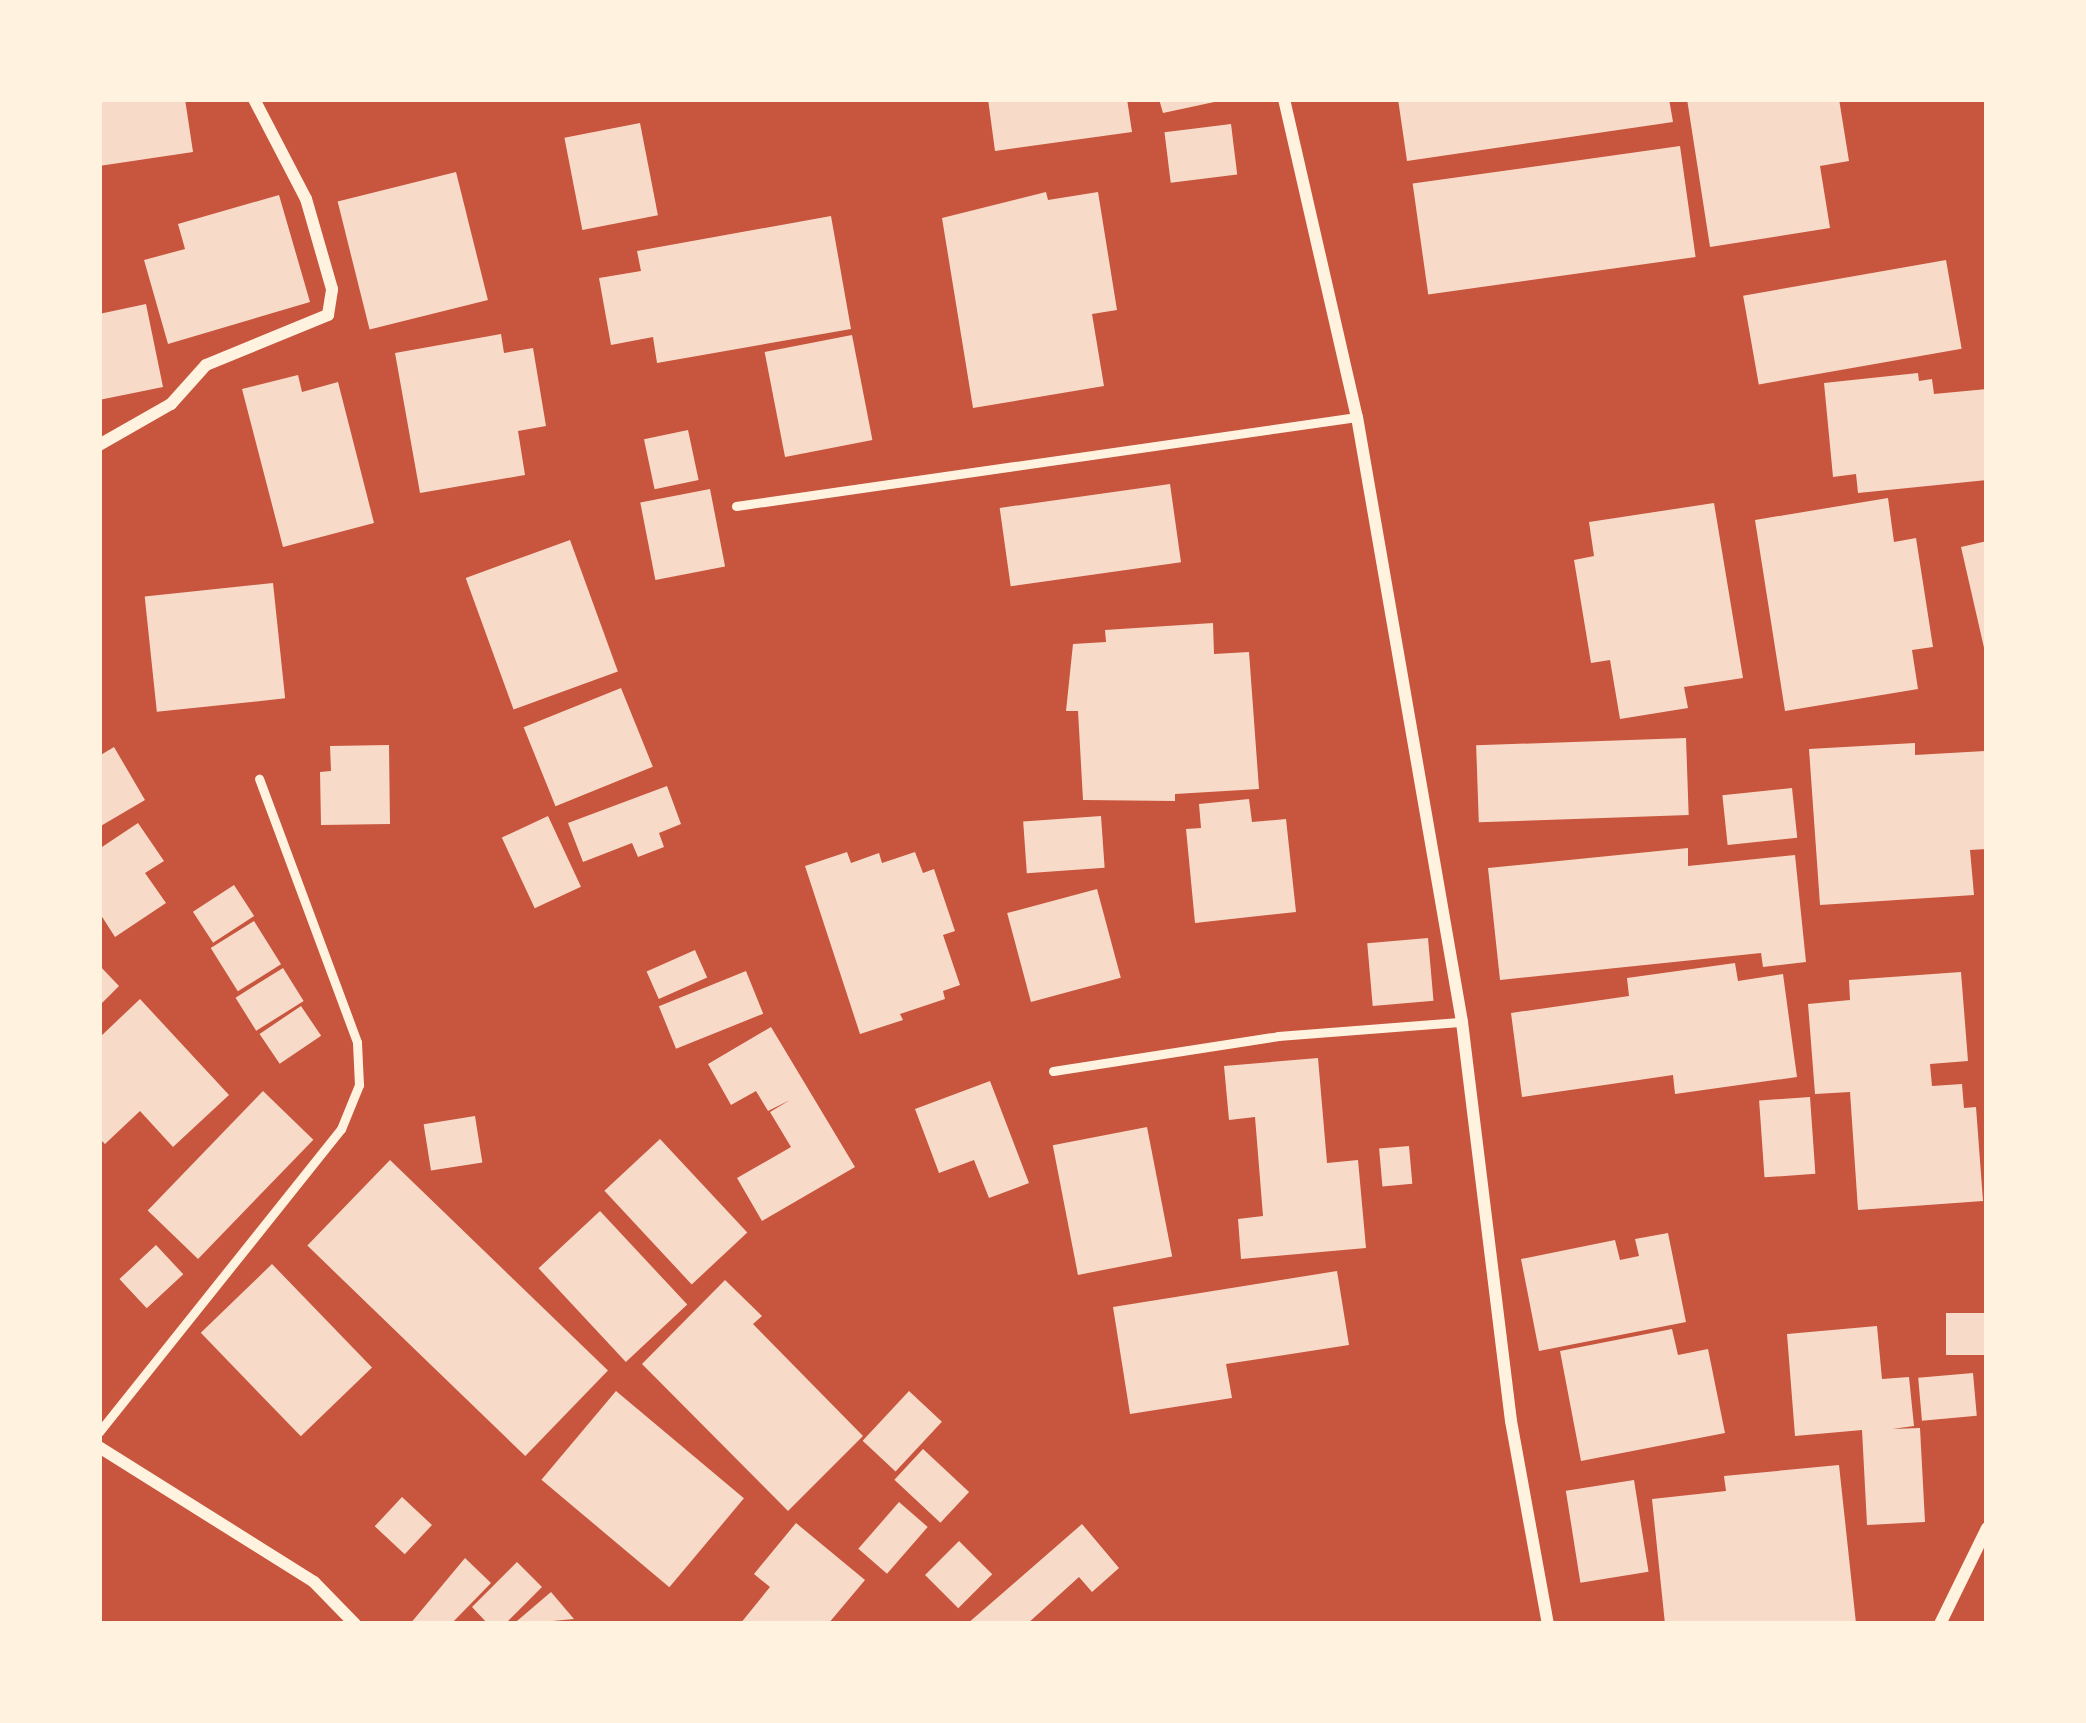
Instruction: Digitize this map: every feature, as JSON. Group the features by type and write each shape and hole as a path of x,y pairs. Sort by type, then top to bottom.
{"street":[{"path":"99,446 171,404 206,365 328,315 332,289 306,199 254,99"},
{"path":"1284,99 1357,417 1462,1022 1510,1421 1548,1624"},
{"path":"99,1448 314,1582 355,1624"},
{"path":"1940,1624 1987,1528"}],"lane":[{"path":"736,506 1357,417"},
{"path":"99,1432 341,1129 359,1085 357,1042 259,779"},
{"path":"1053,1071 1278,1036 1462,1022"}],"building":[{"path":"99,99 185,99 193,152 99,166"},
{"path":"988,99 1127,99 1132,132 995,151"},
{"path":"1159,99 1219,99 1219,101 1163,113"},
{"path":"1398,99 1669,99 1673,122 1407,161"},
{"path":"1687,99 1839,99 1849,161 1820,166 1830,228 1710,247"},
{"path":"640,123 658,215 582,230 564,138"},
{"path":"1231,124 1237,175 1171,183 1164,132"},
{"path":"1680,146 1696,257 1428,294 1413,184"},
{"path":"456,172 488,300 370,330 338,202"},
{"path":"1046,192 1048,200 1098,192 1117,310 1092,314 1104,386 973,408 942,218"},
{"path":"279,195 310,302 168,344 144,260 185,249 178,224"},
{"path":"831,216 851,329 657,363 653,337 611,345 599,278 641,271 637,251"},
{"path":"1946,260 1962,349 1759,384 1743,296"},
{"path":"146,304 163,387 99,400 99,314"},
{"path":"501,334 504,353 533,348 546,426 518,431 525,475 420,493 395,353"},
{"path":"852,335 872,440 785,457 765,352"},
{"path":"1918,373 1919,381 1932,379 1934,394 1987,389 1987,480 1858,493 1856,474 1833,477 1824,383"},
{"path":"298,375 302,392 338,382 374,523 283,547 242,389"},
{"path":"688,430 699,480 655,489 644,439"},
{"path":"1170,484 1181,562 1011,586 1000,508"},
{"path":"710,489 725,567 655,580 640,503"},
{"path":"1888,498 1894,542 1916,538 1933,647 1912,650 1918,689 1785,711 1755,520"},
{"path":"1714,503 1743,678 1684,687 1688,708 1620,719 1610,660 1591,663 1574,560 1594,556 1589,522"},
{"path":"570,540 618,672 514,710 466,578"},
{"path":"1987,541 1987,652 1985,652 1961,547"},
{"path":"273,583 285,698 157,712 145,596"},
{"path":"1213,623 1214,654 1249,652 1259,789 1175,794 1175,801 1083,800 1078,711 1066,711 1073,644 1106,642 1105,630"},
{"path":"621,688 653,767 555,806 524,727"},
{"path":"1686,738 1689,815 1479,822 1476,745"},
{"path":"1915,743 1915,755 1985,751 1987,849 1970,850 1974,895 1820,905 1809,749"},
{"path":"389,745 390,824 321,825 320,772 331,771 330,746"},
{"path":"114,747 145,800 99,827 99,756"},
{"path":"667,786 681,824 659,833 664,847 638,857 632,843 583,862 568,823"},
{"path":"1792,788 1797,838 1728,845 1722,795"},
{"path":"1249,799 1252,822 1286,819 1296,912 1195,923 1186,829 1201,828 1199,804"},
{"path":"548,816 581,887 535,908 502,838"},
{"path":"1101,816 1105,868 1027,873 1023,821"},
{"path":"138,823 164,861 145,873 166,903 115,937 99,912 99,849"},
{"path":"1688,848 1688,866 1795,855 1806,962 1763,967 1761,953 1500,980 1488,868"},
{"path":"847,852 851,863 879,853 882,863 915,852 923,873 934,869 955,931 943,935 960,985 943,991 945,999 900,1014 903,1020 860,1034 805,866"},
{"path":"234,885 254,916 213,943 193,912"},
{"path":"1097,889 1121,978 1031,1002 1007,913"},
{"path":"254,921 281,964 238,991 211,948"},
{"path":"1428,938 1433,1001 1373,1006 1367,943"},
{"path":"695,950 707,977 659,999 647,972"},
{"path":"1735,963 1738,981 1783,974 1797,1077 1675,1094 1673,1075 1522,1097 1511,1013 1629,996 1627,978"},
{"path":"99,965 119,986 99,1006"},
{"path":"283,968 304,1001 256,1031 236,998"},
{"path":"746,971 763,1014 676,1049 659,1006"},
{"path":"1961,972 1968,1061 1930,1064 1932,1086 1962,1084 1964,1108 1976,1107 1983,1201 1858,1210 1850,1092 1815,1094 1808,1004 1850,1000 1849,980"},
{"path":"140,999 229,1095 173,1147 140,1111 105,1144 99,1138 99,1038"},
{"path":"301,1006 321,1036 280,1064 260,1034"},
{"path":"771,1027 855,1167 762,1221 737,1178 791,1147 770,1112 790,1100 768,1111 756,1091 731,1105 708,1064"},
{"path":"1318,1058 1327,1163 1358,1160 1366,1248 1241,1259 1238,1219 1263,1216 1255,1117 1229,1120 1224,1066"},
{"path":"990,1081 1029,1183 989,1198 974,1160 939,1173 915,1109"},
{"path":"263,1091 313,1140 198,1259 148,1210"},
{"path":"1810,1097 1815,1174 1764,1177 1759,1101"},
{"path":"475,1116 482,1162 431,1171 424,1124"},
{"path":"1147,1127 1172,1257 1078,1275 1053,1145"},
{"path":"660,1139 747,1233 692,1284 604,1191"},
{"path":"1409,1146 1412,1184 1382,1186 1379,1149"},
{"path":"390,1160 608,1370 525,1456 307,1246"},
{"path":"600,1211 687,1305 626,1362 539,1268"},
{"path":"1668,1233 1686,1322 1539,1351 1521,1259 1615,1240 1620,1260 1639,1256 1635,1239"},
{"path":"156,1245 183,1274 147,1308 119,1279"},
{"path":"272,1264 372,1368 301,1436 201,1333"},
{"path":"1337,1271 1349,1345 1226,1364 1232,1398 1130,1414 1113,1307"},
{"path":"725,1280 762,1316 753,1324 863,1436 788,1511 642,1364"},
{"path":"1946,1313 1987,1313 1987,1355 1946,1355"},
{"path":"1877,1326 1882,1379 1909,1377 1914,1426 1892,1429 1920,1428 1925,1522 1867,1525 1862,1430 1795,1436 1787,1334"},
{"path":"1672,1329 1678,1355 1708,1349 1725,1433 1581,1461 1560,1351"},
{"path":"1973,1373 1977,1416 1922,1421 1918,1378"},
{"path":"616,1391 744,1498 669,1587 541,1480"},
{"path":"909,1391 942,1422 896,1471 863,1441"},
{"path":"923,1449 969,1492 940,1523 894,1480"},
{"path":"1839,1465 1856,1623 1665,1624 1652,1499 1726,1491 1724,1476"},
{"path":"1634,1480 1649,1572 1580,1583 1566,1491"},
{"path":"402,1497 432,1525 405,1554 375,1526"},
{"path":"899,1502 928,1527 887,1574 858,1549"},
{"path":"796,1523 865,1580 828,1624 740,1624 770,1587 754,1574"},
{"path":"1082,1524 1119,1568 1092,1592 1079,1577 1027,1624 967,1624"},
{"path":"959,1541 992,1574 958,1608 925,1575"},
{"path":"465,1558 491,1583 451,1624 410,1624"},
{"path":"517,1562 542,1587 505,1624 488,1624 472,1607"},
{"path":"551,1592 574,1619 517,1621"}]}
